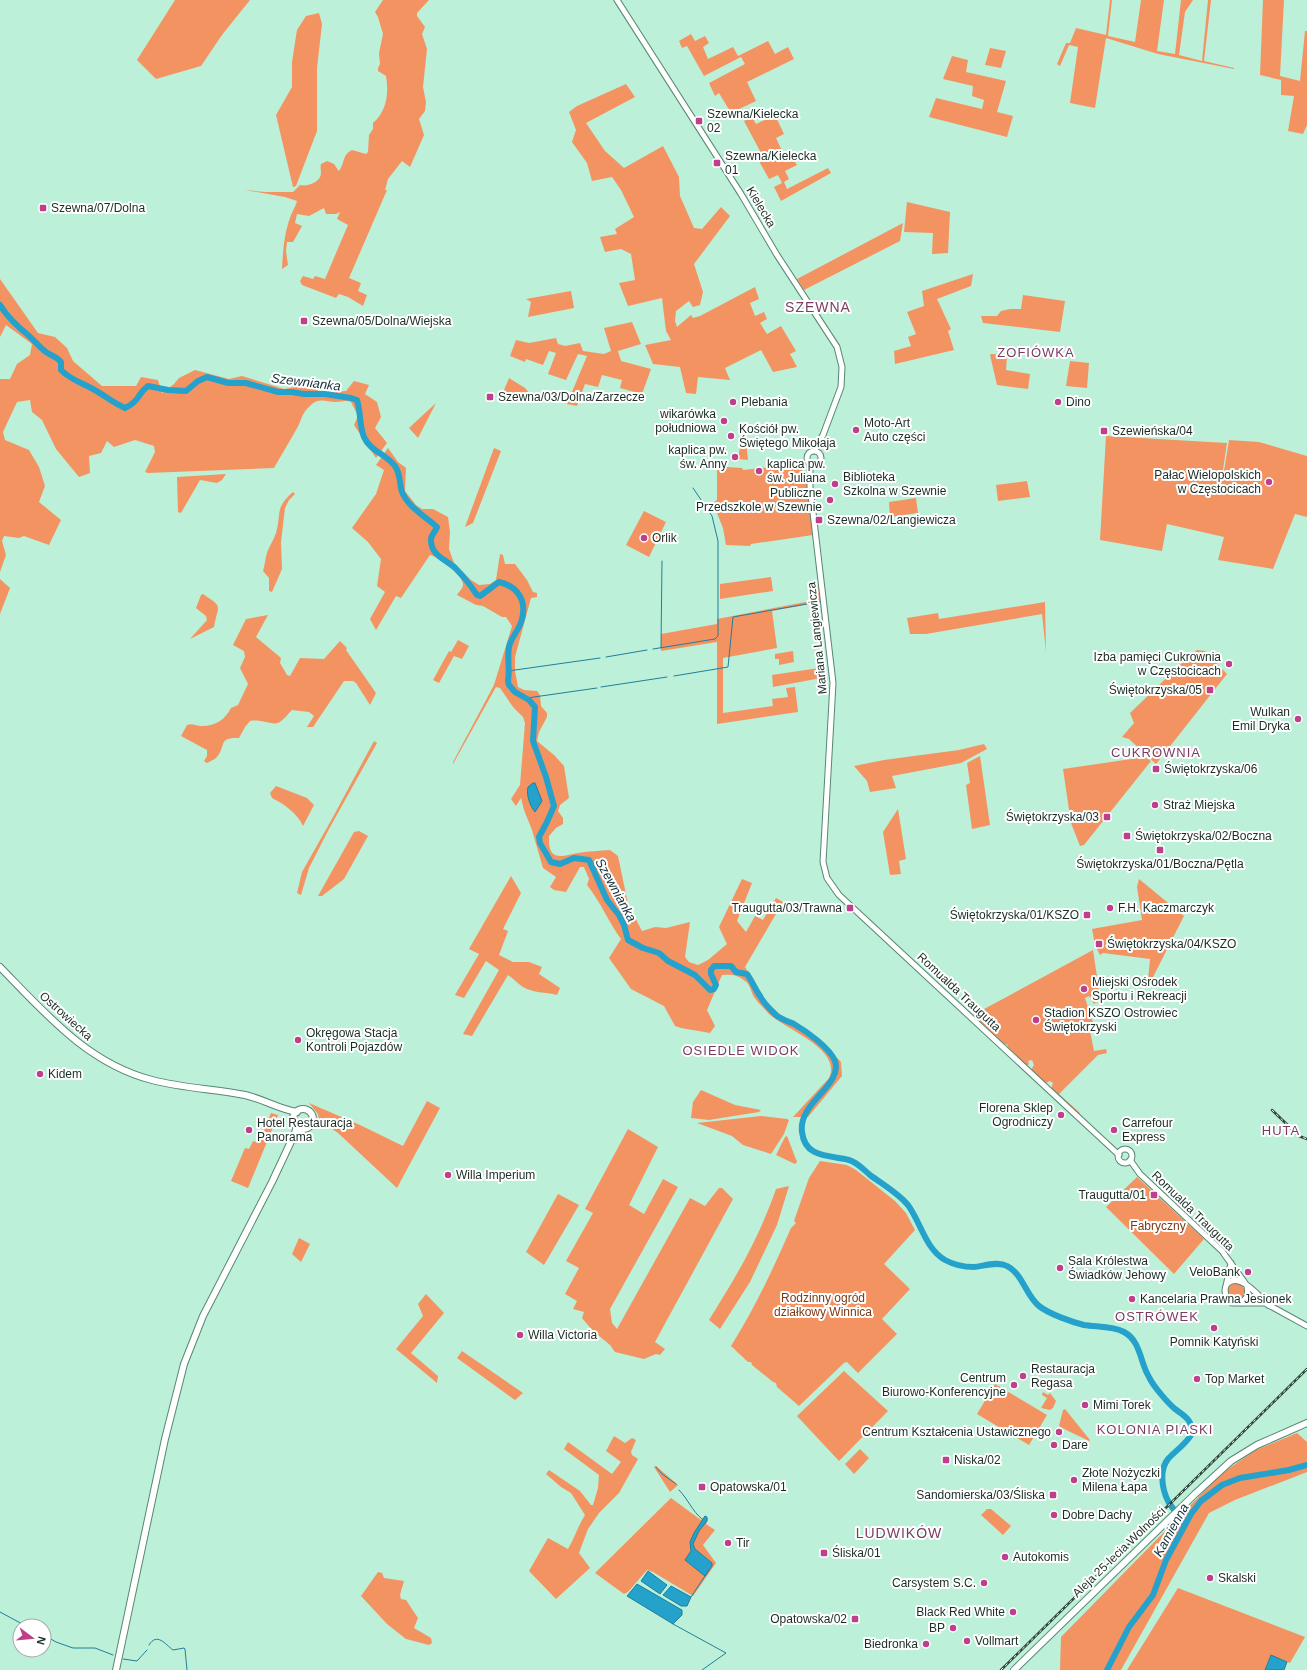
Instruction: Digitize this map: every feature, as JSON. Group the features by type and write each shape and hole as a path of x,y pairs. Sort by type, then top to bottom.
{"main road":[{"name":"Kielecka","path":"617,0 750,209 780,260 837,347 842,367 842,383 838,398 816,451"},
{"path":"816,451 821,455 821,459 818,464 812,465 807,461 807,456 809,452 816,451"},
{"name":"Mariana Langiewicza","path":"812,465 810,480 833,683 828,795 823,842"},
{"name":"Romualda Traugutta","path":"823,842 824,867 828,878 839,895 1119,1154"},
{"name":"Ostrowiecka","path":"0,967 68,1034 99,1057 126,1071 150,1079 250,1097 284,1109 295,1115"},
{"path":"116,1670 165,1439 184,1364 203,1316 272,1182 278,1174 296,1139 300,1128 295,1115 301,1110 307,1110 313,1116 313,1122 311,1126 300,1128"},
{"path":"1124,1150 1130,1151 1132,1155 1129,1162 1120,1160 1119,1154 1124,1150"},
{"name":"Romualda Traugutta","path":"1129,1162 1222,1251 1246,1284 1268,1305"},
{"name":"Romualda Traugutta","path":"1226,1288 1231,1263"},
{"path":"1240,1303 1248,1296 1246,1284 1235,1280 1228,1283 1225,1293 1227,1299 1233,1303 1240,1303 1259,1302 1268,1305 1307,1326"},
{"name":"Aleja 25-lecia Wolności","path":"1014,1670 1214,1476 1243,1453 1257,1445 1307,1424"}],"green space":[{"path":"175,0 250,0 222,35 201,66 156,79 137,60"},
{"path":"383,0 429,0 417,13 417,16 425,27 422,34 427,49 423,87 426,102 425,111 419,119 424,135 410,167 402,161 388,179 385,190 387,190 349,278 361,283 358,291 367,295 363,306 348,297 339,294 336,298 302,285 300,281 303,276 313,279 315,276 325,279 348,225 337,219 340,212 336,214 326,214 324,208 309,216 297,214 295,223 302,226 293,242 287,242 286,251 288,265 282,269 286,230 297,201 285,197 245,190 293,192 300,185 310,185 316,182 321,174 321,164 327,161 334,164 339,171 345,157 352,150 366,154 368,152 369,135 373,129 373,123 378,118 384,107 387,95 386,76 378,71 380,64 379,53 383,34 375,12"},
{"path":"1110,0 1112,0 1108,36 1135,42 1141,0 1164,0 1157,51 1175,54 1181,0 1193,0 1185,12 1179,55 1202,61 1208,0 1211,0 1204,61 1234,69 1158,54 1106,38 1095,108 1070,103 1078,47 1069,45 1060,66 1057,64 1066,43 1070,43 1076,28 1106,35"},
{"path":"1263,0 1284,0 1280,76 1300,81 1305,31 1307,31 1307,125 1303,134 1288,131 1294,96 1281,95 1281,80 1260,75"},
{"path":"319,13 322,24 317,68 317,131 296,186 293,187 276,115 292,87 292,62 297,30 306,16"},
{"path":"691,34 695,41 705,36 709,43 703,47 708,59 733,47 738,56 768,41 775,54 788,47 794,59 747,82 756,101 731,113 719,93 715,96 709,83 745,64 741,57 704,76 687,46 682,48 679,41"},
{"path":"990,48 1006,51 1001,68 985,65"},
{"path":"952,56 968,60 966,72 1006,81 997,112 1013,116 1007,137 929,117 936,98 982,109 984,100 972,96 973,86 943,79"},
{"path":"626,84 635,97 586,123 605,151 624,168 663,146 679,177 680,196 694,228 702,229 721,207 730,216 694,264 703,292 700,305 693,307 689,301 676,311 675,321 677,327 691,315 693,318 700,316 755,287 759,299 750,303 755,316 764,312 767,319 760,323 767,334 781,326 796,351 790,354 797,367 773,372 761,350 725,368 730,380 698,377 696,394 686,393 680,367 653,364 645,345 671,340 666,331 662,298 628,306 619,283 635,280 631,254 621,249 605,252 600,237 617,234 615,229 634,217 621,190 612,177 592,181 587,163 572,142 576,130 569,112 577,106"},
{"path":"775,115 784,134 776,138 784,155 790,153 797,165 785,171 789,179 784,182 787,189 828,168 831,173 781,201 774,187 782,183 778,175 769,179 755,154 760,151 744,121 752,117 756,124"},
{"path":"907,202 950,212 948,253 932,254 933,233 904,232"},
{"path":"903,223 900,241 804,290 797,279"},
{"path":"973,274 971,286 937,299 951,329 948,331 954,350 895,364 894,351 911,346 908,337 916,334 907,312 924,306 922,291"},
{"path":"0,279 38,333 55,337 67,348 73,361 102,386 136,386 141,377 158,380 162,393 179,378 195,370 229,379 242,376 284,389 316,383 318,391 346,391 354,381 369,385 365,394 377,402 381,417 375,428 387,443 376,458 354,425 358,416 351,402 320,401 313,403 307,408 298,427 274,468 148,473 145,472 155,452 154,446 135,440 114,447 107,441 101,453 89,456 90,473 79,477 56,449 42,420 32,412 30,400 17,402 3,432 5,440 29,450 39,467 45,486 39,502 61,520 49,545 24,536 19,538 4,536 2,541 6,555 0,572 0,379 10,379 17,364 30,355 32,344 6,325 0,337"},
{"path":"571,291 574,308 528,317 531,302 526,299"},
{"path":"1023,295 1065,301 1060,332 983,323 981,316 997,316 1001,311 1021,309"},
{"path":"632,322 641,344 618,351 621,361 651,369 642,394 620,388 622,380 602,375 598,387 585,384 577,406 567,404 587,356 578,354 566,380 548,374 556,353 549,351 543,365 526,359 525,362 510,356 516,340 529,343 556,338 558,344 565,346 580,343 583,351 604,354 611,351 604,328"},
{"path":"991,354 1007,355 1006,370 1030,374 1028,389 997,385"},
{"path":"1070,361 1089,363 1087,388 1066,386"},
{"path":"509,378 525,388 535,400 517,399 502,395"},
{"path":"436,403 418,438 409,428"},
{"path":"744,424 748,460 738,459"},
{"path":"1106,436 1227,443 1217,495 1224,471 1229,440 1259,442 1307,456 1307,517 1295,514 1273,569 1218,560 1224,537 1167,524 1162,551 1100,540"},
{"path":"388,448 398,462 406,468 405,491 416,505 422,509 433,509 448,517 450,532 449,549 454,563 471,580 479,585 490,584 496,580 500,554 503,555 505,564 515,564 527,580 533,592 537,593 537,597 531,598 515,657 515,671 518,687 524,690 537,691 540,695 541,706 547,713 547,717 539,732 537,741 554,755 564,766 569,798 560,805 558,811 563,818 563,824 556,828 549,836 550,850 556,855 565,856 610,850 618,856 628,904 642,931 655,927 666,928 690,922 685,957 689,962 698,965 708,960 727,944 719,927 742,879 752,883 737,921 746,932 755,916 763,920 776,898 783,902 745,967 767,1003 778,1013 821,1041 841,1062 842,1076 808,1117 793,1117 829,1078 831,1068 828,1058 810,1041 768,1013 754,997 747,982 735,975 722,975 707,1010 715,1026 710,1033 675,1026 664,1006 631,989 609,958 621,939 587,885 589,879 584,867 580,867 566,892 554,890 550,887 556,877 543,868 521,798 516,806 511,799 520,785 525,723 523,717 513,707 500,688 496,687 453,764 494,685 512,626 506,617 502,617 483,606 476,605 457,595 463,585 462,580 455,571 444,562 430,555 401,598 396,596 376,630 370,619 385,592 377,586 381,559 368,542 352,528 376,494 384,470 376,465"},
{"path":"494,448 501,451 473,523 465,527"},
{"path":"717,464 727,467 742,468 743,470 790,465 801,469 806,476 813,535 751,544 750,546 726,545 723,528 713,503 717,500"},
{"path":"226,474 222,480 217,483 200,480 181,513 178,512 177,477"},
{"path":"1027,481 1030,497 998,501 996,485"},
{"path":"293,492 295,494 289,500 285,508 281,542 282,569 272,592 269,591 269,578 263,571 268,550 278,526 281,507"},
{"path":"916,498 918,513 890,517 889,502"},
{"name":"Orlik","path":"644,511 666,522 649,557 626,545"},
{"path":"771,577 773,591 720,599 720,584"},
{"path":"0,579 10,588 0,614"},
{"path":"815,585 818,585 821,602 772,611 777,648 723,658 723,713 773,706 772,699 788,697 786,688 795,687 798,712 717,724 717,642 661,651 661,634 717,624 717,619 816,600"},
{"path":"203,594 218,607 214,627 190,639 207,620 206,616 196,608 201,595"},
{"path":"1045,602 1046,652 1042,614 926,634 910,634 907,618 938,613 939,619"},
{"path":"268,615 256,637 281,658 280,663 287,675 290,676 300,658 324,659 340,641 347,648 346,650 376,693 370,705 356,683 353,681 344,681 313,727 307,727 314,716 309,712 292,710 278,723 250,721 239,738 232,738 225,741 216,758 207,763 204,761 207,756 207,750 181,736 187,725 192,724 205,726 214,724 226,716 231,708 238,705 248,684 240,668 245,657 244,651 233,645 246,619"},
{"path":"458,640 469,646 462,659 454,656 439,683 433,680 449,651 451,652"},
{"path":"1197,650 1205,651 1227,674 1156,764 1129,739 1122,737 1134,723 1130,713"},
{"path":"793,651 794,662 779,665 779,659 775,659 775,654"},
{"path":"819,668 821,678 773,687 772,675"},
{"path":"374,741 377,743 309,868 301,895 297,893 302,872"},
{"path":"984,744 987,749 961,763 892,776 896,788 870,792 867,781 854,766 884,760 959,750"},
{"path":"980,756 990,825 972,829 966,785 970,783 967,763"},
{"path":"1145,757 1151,761 1084,845 1080,846 1071,823 1063,769"},
{"path":"276,786 307,798 314,805 303,826 290,809 272,798 270,793"},
{"path":"898,809 906,859 899,861 901,874 890,875 883,832"},
{"path":"359,831 368,836 344,879 322,896 318,896 354,832"},
{"path":"511,876 521,893 503,929 508,931 499,955 513,962 529,962 542,967 539,974 560,988 557,995 531,990 523,987 508,975 472,1036 463,1034 499,970 486,961 464,998 455,995 479,954 469,949"},
{"path":"1139,879 1184,916 1151,981 1148,980 1150,959 1103,953 1100,955 1095,945 1092,929 1142,920 1137,887"},
{"name":"Stadion KSZO Ostrowiec Świętokrzyski","path":"1093,950 1099,990 1096,991 1098,1003 1096,1002 1094,1004 1089,996 1085,998 1094,1025 1089,1026 1094,1051 1106,1049 1107,1053 1098,1055 1059,1094 1080,1113 1079,1114 1051,1089 1053,1083 1050,1081 1046,1083 1031,1070 1034,1065 1032,1060 1028,1061 1029,1064 1027,1066 1007,1047 1008,1046 1006,1044 1005,1045 973,1015"},
{"path":"701,1090 735,1105 761,1110 759,1112 709,1120 691,1118 693,1102"},
{"path":"427,1101 440,1108 397,1188 338,1133 319,1120 318,1114 309,1103 360,1125 403,1146"},
{"path":"271,1113 278,1115 248,1188 231,1181 245,1148 249,1149 253,1141 259,1143"},
{"path":"761,1116 789,1120 784,1134 771,1154 743,1145 732,1136 697,1123"},
{"path":"628,1129 658,1147 629,1205 644,1214 663,1179 678,1187 610,1309 612,1323 617,1329 690,1198 705,1206 719,1188 722,1188 733,1199 655,1342 665,1349 660,1355 656,1354 644,1359 615,1352 610,1345 593,1331 582,1318 584,1312 573,1309 577,1301 565,1294 579,1268 566,1261 593,1213 585,1209"},
{"path":"787,1136 797,1162 795,1164 776,1155 785,1137"},
{"name":"Rodzinny ogród działkowy Winnica","path":"820,1161 847,1165 856,1170 895,1201 906,1213 915,1230 884,1264 910,1289 882,1319 897,1334 858,1373 847,1362 844,1363 799,1406 777,1387 776,1383 752,1365 751,1362 748,1362 731,1346 763,1288 791,1228 796,1223 794,1221 809,1178"},
{"name":"Fabryczny","path":"1137,1177 1204,1239 1174,1274 1106,1207"},
{"path":"789,1186 777,1225 750,1282 720,1329 709,1320 746,1257 762,1224 776,1189"},
{"path":"558,1194 579,1205 544,1265 526,1252"},
{"path":"299,1238 310,1244 301,1262 292,1254"},
{"path":"1236,1283 1242,1286 1245,1292 1242,1298 1236,1301 1230,1298 1227,1292 1230,1286"},
{"path":"426,1294 444,1313 411,1353 438,1376 437,1383 396,1349 423,1316 418,1304"},
{"path":"462,1351 523,1393 515,1400 457,1358"},
{"path":"844,1371 888,1411 839,1461 797,1416"},
{"path":"995,1384 1047,1415 1029,1445 977,1414"},
{"path":"1043,1392 1048,1395 1050,1393 1056,1401 1053,1408 1050,1410 1041,1408 1047,1398 1042,1395"},
{"path":"1065,1409 1090,1440 1089,1441 1059,1426 1063,1410"},
{"path":"1297,1433 1307,1442 1307,1472 1235,1500 1209,1513 1121,1670 1060,1670 1061,1637 1222,1473 1256,1450"},
{"path":"614,1436 625,1443 632,1438 636,1440 631,1452 632,1455 638,1459 619,1493 599,1513 588,1529 579,1553 590,1568 556,1599 529,1571 548,1538 568,1549 585,1515 571,1493 561,1487 546,1474 549,1470 580,1491 591,1505 593,1505 598,1488 599,1475 564,1449 568,1442 612,1474 621,1462 606,1451"},
{"path":"860,1449 869,1458 854,1474 845,1464"},
{"path":"656,1466 678,1485 670,1492 654,1467"},
{"path":"671,1498 701,1520 705,1516 708,1519 706,1524 715,1530 703,1545 716,1563 693,1596 653,1572 647,1570 628,1592 624,1594 595,1573"},
{"path":"987,1509 991,1509 1011,1526 1003,1535 981,1515"},
{"path":"378,1572 382,1573 384,1578 404,1581 400,1595 401,1599 406,1600 418,1618 414,1628 431,1638 432,1643 429,1645 406,1639 387,1624 361,1596"},
{"path":"1178,1588 1305,1637 1290,1663 1271,1656 1265,1670 1127,1670"}],"water":[{"path":"535,783 542,801 535,812 528,797 528,787"},
{"path":"705,1516 707,1517 707,1521 699,1531 693,1544 695,1549 712,1563 712,1566 705,1576 685,1560 691,1551 690,1542 694,1533"},
{"path":"648,1571 667,1585 660,1594 641,1581"},
{"path":"637,1584 682,1610 682,1615 673,1624 627,1596"},
{"path":"671,1586 691,1597 687,1606 681,1606 663,1595"},
{"path":"1271,1655 1287,1662 1284,1670 1265,1670"}],"waterway":[{"name":"Szewnianka","path":"0,305 16,325 43,350 61,362 61,370 72,379 93,389 125,408 134,403 142,391 148,386 168,390 186,391 198,381 207,377 228,383 246,383 278,392 325,394 357,400 362,432 367,442 395,466 402,492 408,502 437,527 431,539 434,551 457,570 477,595 480,596 499,582 516,590 522,600 522,619 509,647 508,681 509,685 515,692 529,700 535,707 533,741 546,777 554,806 539,837 540,843 551,862 560,864 574,858 589,860 607,900 619,915 624,925 628,940 643,948 659,953 668,961 695,975 710,990 714,989 716,985 711,974 711,970 714,966 731,966 736,972 747,974 764,1002 777,1016 799,1027 823,1045 835,1061 836,1070 827,1087 807,1112 803,1121 802,1132 804,1141 808,1147 820,1154 855,1162 900,1197 913,1212 928,1242 938,1255 948,1262 963,1266 974,1267 995,1264 1007,1266 1017,1274 1031,1297 1043,1309 1073,1322 1120,1330 1130,1336 1137,1347 1151,1381 1172,1406 1190,1422 1192,1430 1191,1435 1165,1463 1162,1474 1163,1485 1168,1501 1181,1519 1184,1526"},
{"path":"653,649 715,639 718,636 718,541 712,516 693,488"},
{"path":"661,648 662,561"},
{"path":"674,676 728,667 733,617 818,602"},
{"path":"606,657 647,650"},
{"path":"508,671 600,658"},
{"path":"601,687 667,677"},
{"path":"527,698 597,688"},
{"name":"Kamienna","path":"1107,1670 1129,1627 1153,1595 1166,1560 1191,1514 1201,1501 1222,1485 1240,1478 1289,1470 1307,1465"},
{"path":"656,1467 662,1474 676,1484"},
{"path":"679,1490 702,1519"},
{"path":"691,1597 709,1570"},
{"path":"0,1612 12,1618"},
{"path":"673,1624 726,1653 702,1670"},
{"path":"149,1645 152,1641 158,1639 173,1650 184,1648 187,1670"},
{"path":"52,1640 73,1648 95,1648 113,1655"},
{"path":"123,1659 137,1661 147,1650"}],"railway":[{"path":"1272,1110 1299,1136 1307,1139"},
{"path":"1001,1670 1307,1369"}],"place":[{"name":"Szewna/Kielecka 02","path":"699,121"},
{"name":"Szewna/Kielecka 01","path":"717,163"},
{"name":"Szewna/07/Dolna","path":"43,208"},
{"name":"Szewna/05/Dolna/Wiejska","path":"304,321"},
{"name":"Szewna/03/Dolna/Zarzecze","path":"490,397"},
{"name":"Plebania","path":"733,402"},
{"name":"Dino","path":"1058,402"},
{"name":"wikarówka południowa","path":"724,421"},
{"name":"Moto-Art Auto części","path":"856,430"},
{"name":"Szewieńska/04","path":"1104,431"},
{"name":"Kościół pw. Świętego Mikołaja","path":"731,436"},
{"name":"kaplica pw. św. Anny","path":"735,457"},
{"name":"kaplica pw. św. Juliana","path":"759,471"},
{"name":"Pałac Wielopolskich w Częstocicach","path":"1269,482"},
{"name":"Biblioteka Szkolna w Szewnie","path":"835,484"},
{"name":"Publiczne Przedszkole w Szewnie","path":"830,500"},
{"name":"Szewna/02/Langiewicza","path":"819,520"},
{"name":"Orlik","path":"644,538"},
{"name":"Izba pamięci Cukrownia w Częstocicach","path":"1229,664"},
{"name":"Świętokrzyska/05","path":"1210,690"},
{"name":"Wulkan Emil Dryka","path":"1298,719"},
{"name":"Świętokrzyska/06","path":"1156,769"},
{"name":"Straż Miejska","path":"1155,805"},
{"name":"Świętokrzyska/03","path":"1107,817"},
{"name":"Świętokrzyska/02/Boczna","path":"1127,836"},
{"name":"Świętokrzyska/01/Boczna/Pętla","path":"1160,850"},
{"name":"Traugutta/03/Trawna","path":"850,908"},
{"name":"F.H. Kaczmarczyk","path":"1110,908"},
{"name":"Świętokrzyska/01/KSZO","path":"1087,915"},
{"name":"Świętokrzyska/04/KSZO","path":"1099,944"},
{"name":"Miejski Ośrodek Sportu i Rekreacji","path":"1084,989"},
{"name":"Stadion KSZO Ostrowiec Świętokrzyski","path":"1036,1020"},
{"name":"Okręgowa Stacja Kontroli Pojazdów","path":"298,1040"},
{"name":"Kidem","path":"40,1074"},
{"name":"Florena Sklep Ogrodniczy","path":"1061,1115"},
{"name":"Hotel Restauracja Panorama","path":"249,1130"},
{"name":"Carrefour Express","path":"1114,1130"},
{"name":"Willa Imperium","path":"448,1175"},
{"name":"Traugutta/01","path":"1154,1195"},
{"name":"Sala Królestwa Świadków Jehowy","path":"1060,1268"},
{"name":"VeloBank","path":"1248,1272"},
{"name":"Kancelaria Prawna Jesionek","path":"1132,1299"},
{"name":"Pomnik Katyński","path":"1214,1328"},
{"name":"Willa Victoria","path":"520,1335"},
{"name":"Restauracja Regasa","path":"1023,1376"},
{"name":"Top Market","path":"1197,1379"},
{"name":"Centrum Biurowo-Konferencyjne","path":"1014,1385"},
{"name":"Mimi Torek","path":"1085,1405"},
{"name":"Centrum Kształcenia Ustawicznego","path":"1059,1432"},
{"name":"Dare","path":"1054,1445"},
{"name":"Niska/02","path":"946,1460"},
{"name":"Złote Nożyczki Milena Łapa","path":"1074,1480"},
{"name":"Opatowska/01","path":"702,1487"},
{"name":"Sandomierska/03/Śliska","path":"1053,1495"},
{"name":"Dobre Dachy","path":"1054,1515"},
{"name":"Tir","path":"728,1543"},
{"name":"Śliska/01","path":"824,1553"},
{"name":"Autokomis","path":"1005,1557"},
{"name":"Skalski","path":"1210,1578"},
{"name":"Carsystem S.C.","path":"984,1583"},
{"name":"Black Red White","path":"1013,1612"},
{"name":"Opatowska/02","path":"855,1619"},
{"name":"BP","path":"953,1628"},
{"name":"Vollmart","path":"967,1641"},
{"name":"Biedronka","path":"926,1644"}],"district":[{"name":"SZEWNA","path":"818,307"},
{"name":"ZOFIÓWKA","path":"1036,352"},
{"name":"CUKROWNIA","path":"1156,752"},
{"name":"OSIEDLE WIDOK","path":"741,1050"},
{"name":"HUTA","path":"1281,1130"},
{"name":"OSTRÓWEK","path":"1157,1316"},
{"name":"KOLONIA PIASKI","path":"1155,1429"},
{"name":"LUDWIKÓW","path":"899,1533"}]}
